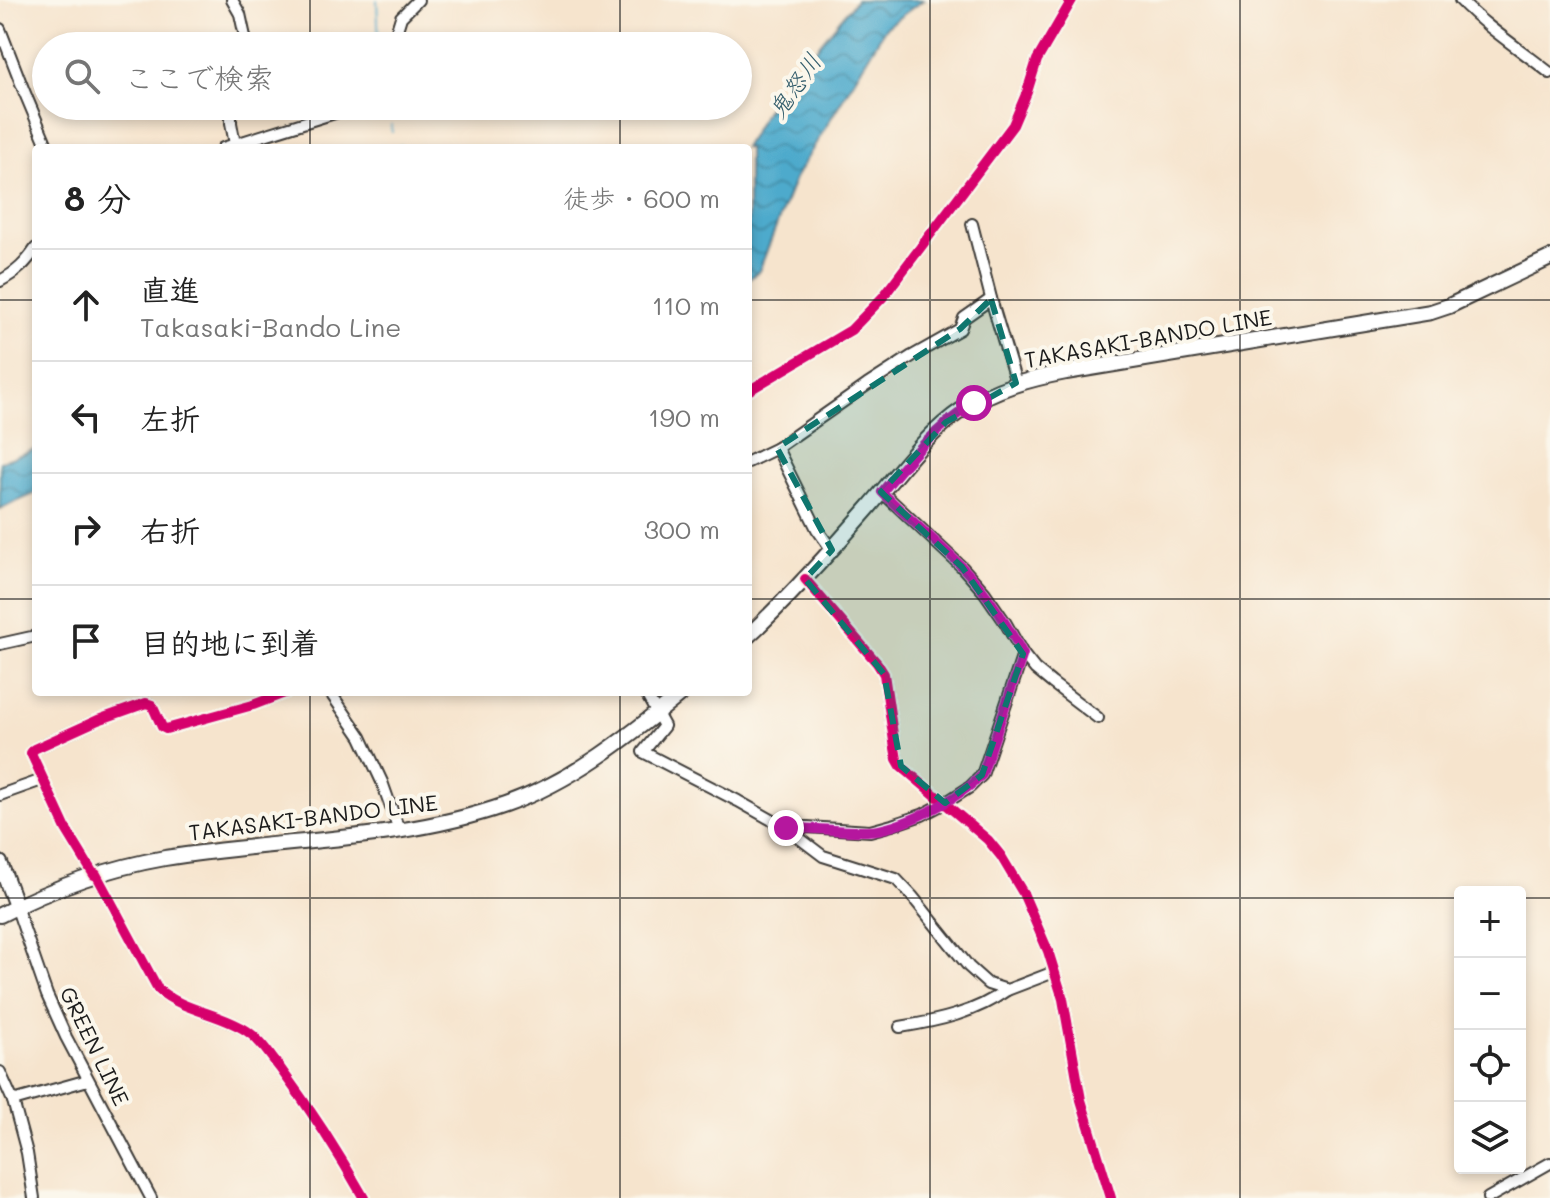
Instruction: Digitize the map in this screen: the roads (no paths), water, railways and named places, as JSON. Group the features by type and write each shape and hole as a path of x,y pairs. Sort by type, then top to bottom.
{"main road":[{"name":"TAKASAKI-BANDO LINE","path":"752,632 832,550 946,422 974,403 1016,383 1066,372 1431,312 1550,258"},
{"name":"TAKASAKI-BANDO LINE","path":"0,915 95,875 166,858 399,830 467,817 554,784 596,759 678,696"},
{"path":"0,863 16,906"}],"street":[{"path":"232,0 240,14 244,32"},
{"path":"396,32 401,17 418,0"},
{"path":"752,389 851,330 883,297 1013,125 1037,60 1072,0"},
{"path":"1460,0 1550,73"},
{"path":"0,29 32,110"},
{"path":"36,120 46,144"},
{"path":"231,120 235,144 312,120"},
{"path":"972,224 1016,383"},
{"path":"0,281 13,274 32,254"},
{"path":"752,460 777,448 878,378 960,329 964,318 991,299"},
{"path":"777,448 817,529 832,550"},
{"path":"882,492 962,567 985,593 1035,669 1098,718"},
{"path":"805,579 884,674 897,759 901,766 981,833 1001,856 1023,893 1048,951 1068,1017 1081,1100 1111,1198"},
{"path":"0,644 32,637"},
{"path":"786,828 870,831 922,815 970,787 982,775 1023,654"},
{"path":"277,696 166,729 162,727 152,705 146,703 98,720 31,753 66,829 158,989 177,1001 240,1027 257,1039 305,1101 364,1198"},
{"path":"333,696 361,737 382,782 399,830"},
{"path":"647,696 664,726 643,752 786,828 823,856 896,879 969,967 988,984 1007,990"},
{"path":"0,795 42,780"},
{"name":"GREEN LINE","path":"16,906 47,995 151,1198"},
{"path":"900,1027 969,1011 1007,990 1054,972"},
{"path":"0,1072 13,1101 27,1153 34,1198"},
{"path":"13,1101 88,1080"},
{"path":"1488,1198 1550,1163"}],"water":[{"name":"鬼怒川","path":"856,0 923,0 886,27 795,178 759,271 752,277 752,144 746,144 766,110"},
{"path":"32,450 32,495 0,509 0,462"}],"waterway":[{"path":"377,0 378,32"},
{"path":"391,125 392,132"}]}
